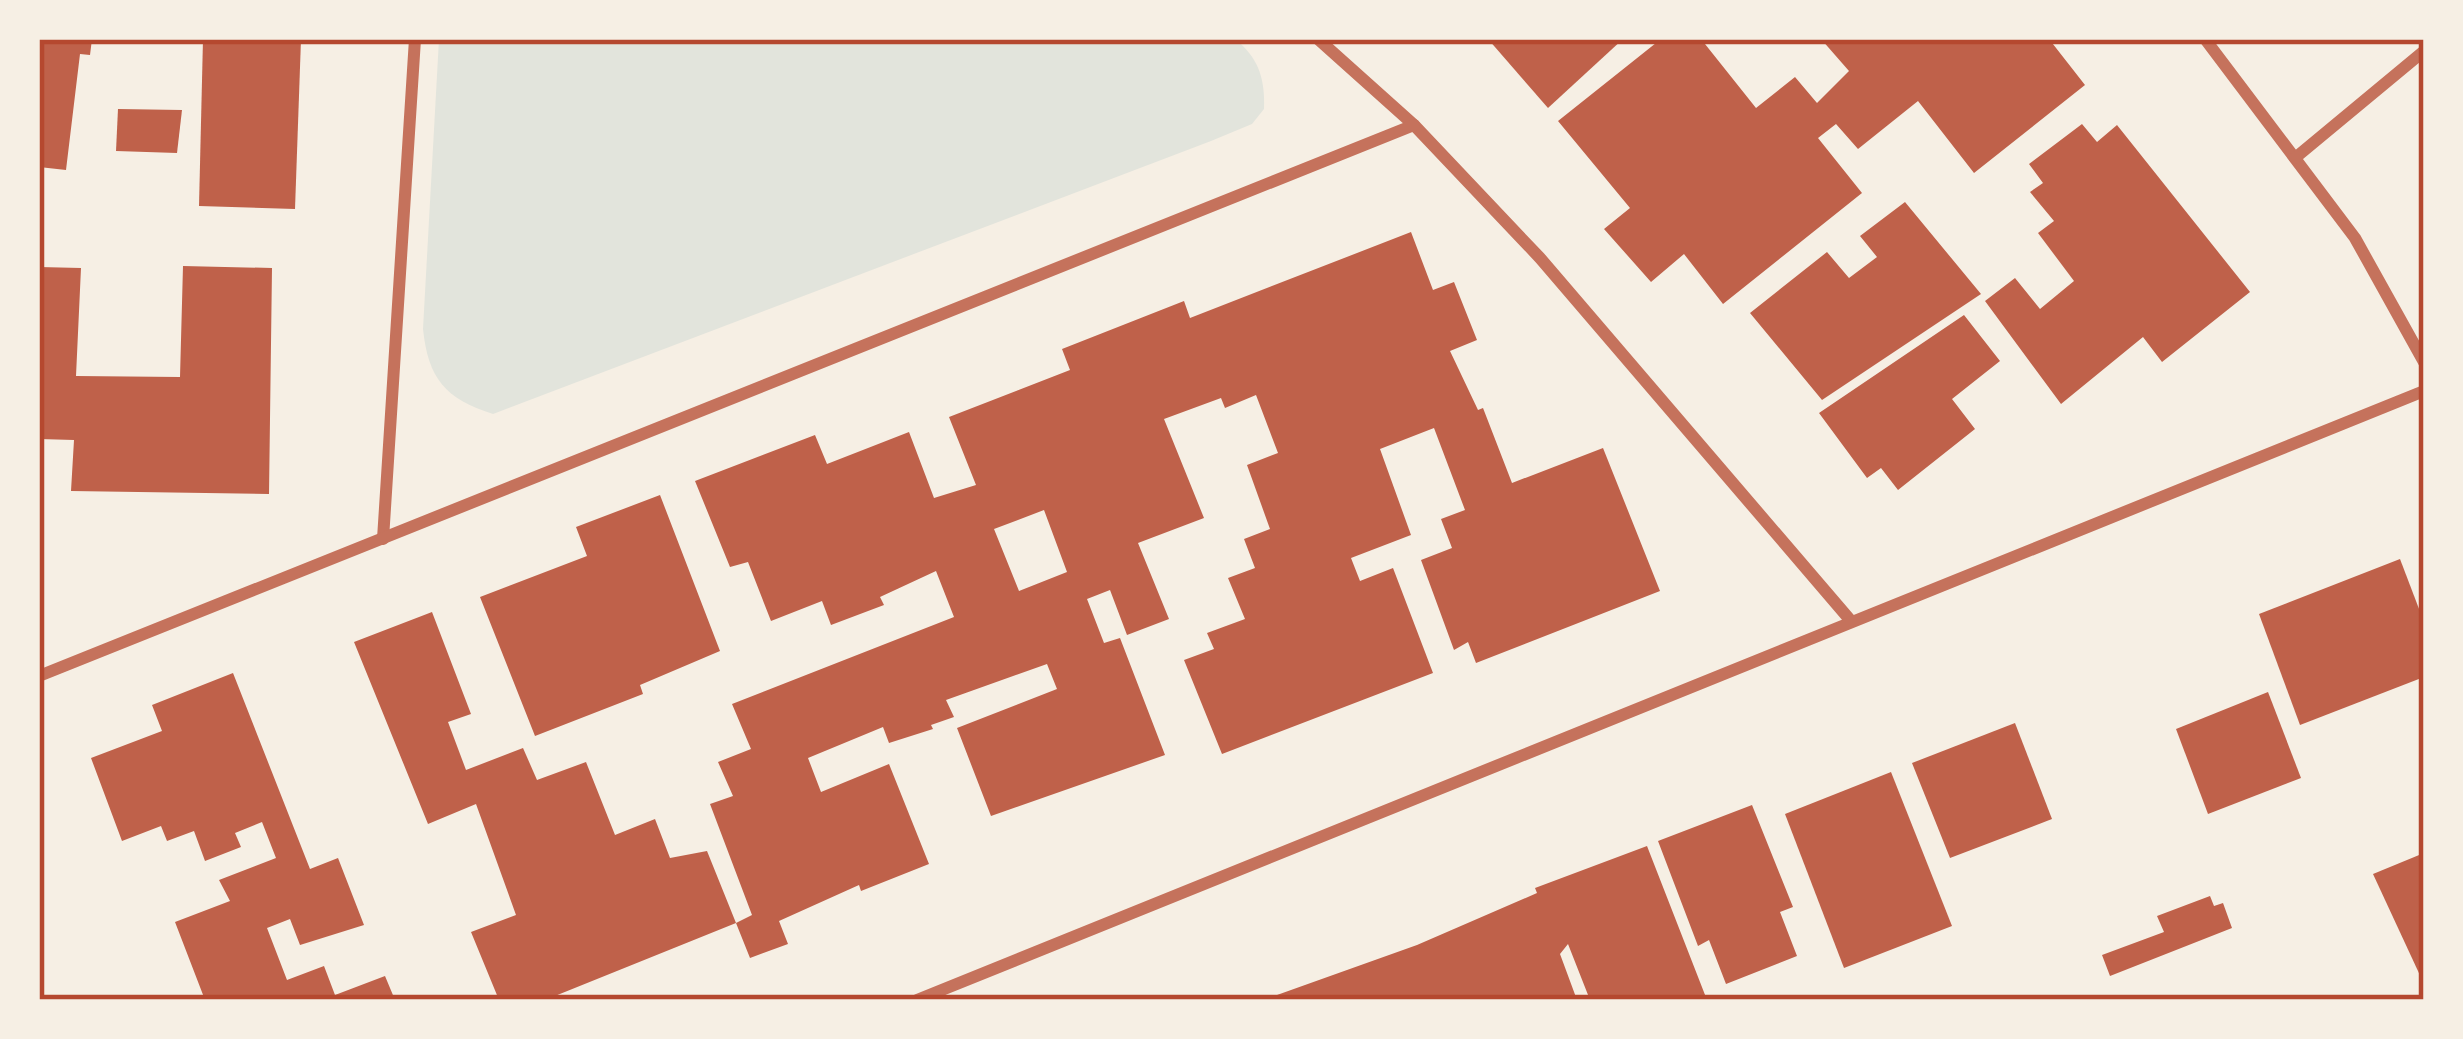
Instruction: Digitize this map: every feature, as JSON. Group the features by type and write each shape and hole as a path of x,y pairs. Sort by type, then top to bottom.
{"street":[{"path":"382,539 415,39"},
{"path":"1318,39 1414,125 1540,258 1851,621"},
{"path":"2205,39 2355,238 2424,362"},
{"path":"2295,158 2424,51"},
{"path":"39,676 1414,125"},
{"path":"917,1000 2424,391"}],"shaded area":[{"path":"439,39 1235,39 1259,70 1264,109 1252,124 1211,141 493,414 463,401 442,384 429,361 423,329"}],"building":[{"path":"39,39 92,39 90,55 80,54 66,170 39,167"},
{"path":"203,39 301,39 295,209 199,206"},
{"path":"1488,39 1623,39 1548,108"},
{"path":"1661,39 1701,39 1756,108 1795,77 1817,103 1849,71 1821,39 2049,39 2085,85 1974,173 1918,101 1858,149 1836,124 1818,138 1862,193 1723,304 1684,254 1651,282 1604,229 1630,208 1558,121"},
{"path":"118,109 182,110 177,153 116,151"},
{"path":"2082,124 2097,142 2117,125 2250,292 2162,362 2143,337 2061,404 1985,301 2015,278 2040,309 2074,281 2038,233 2054,221 2030,192 2043,183 2029,164"},
{"path":"1905,202 1981,294 1822,400 1750,313 1827,252 1849,278 1877,257 1860,236"},
{"path":"1411,232 1433,290 1454,282 1477,340 1450,351 1478,410 1483,408 1512,483 1603,448 1660,591 1476,663 1468,642 1454,650 1421,560 1452,548 1441,519 1465,510 1434,428 1380,449 1411,535 1351,558 1360,581 1393,568 1433,673 1222,754 1184,660 1214,649 1207,633 1245,619 1228,578 1255,568 1244,539 1270,529 1247,465 1278,453 1256,395 1225,408 1221,398 1164,419 1204,518 1138,543 1169,619 1127,635 1110,590 1087,599 1104,643 1120,638 1165,755 991,816 957,728 1057,689 1047,664 946,700 954,717 931,725 933,729 889,743 883,727 808,758 821,792 889,764 929,864 861,891 859,885 779,921 788,944 750,958 736,923 752,915 710,804 733,796 718,762 751,749 732,704 954,617 936,571 880,597 884,605 831,625 822,601 771,621 748,562 730,567 695,481 815,435 827,464 909,432 934,498 976,485 949,417 1070,370 1062,349 1184,301 1190,318","holes":["1044,510 1067,572 1019,591 994,529"]},
{"path":"183,266 272,268 269,494 71,491 74,440 39,439 39,267 81,268 76,376 180,377"},
{"path":"1964,315 2000,361 1952,399 1975,429 1898,490 1881,468 1867,478 1819,413"},
{"path":"660,495 720,651 640,685 643,694 535,736 480,597 587,556 576,527"},
{"path":"2400,559 2424,622 2424,677 2300,725 2259,614"},
{"path":"432,612 471,714 448,722 466,770 523,748 537,780 586,762 615,835 655,819 670,858 707,851 736,923 545,1000 499,1000 471,932 516,915 476,804 428,824 354,642"},
{"path":"233,673 310,869 338,858 364,925 300,945 290,919 267,928 287,980 324,966 335,995 385,976 395,1000 205,1000 175,922 230,901 219,880 276,858 262,822 235,833 241,847 205,861 194,831 167,841 161,826 122,841 91,758 162,731 152,705"},
{"path":"2268,692 2301,778 2208,814 2176,729"},
{"path":"2015,723 2052,819 1950,858 1912,763"},
{"path":"1891,772 1952,926 1844,968 1785,814"},
{"path":"1752,805 1793,907 1780,912 1797,956 1726,984 1709,940 1698,946 1658,841"},
{"path":"1647,846 1707,1000 1590,1000 1568,944 1560,954 1577,1000 1263,1000 1417,945 1537,893 1535,888"},
{"path":"2424,853 2424,984 2373,874"},
{"path":"2210,896 2214,906 2223,903 2232,928 2110,976 2102,955 2164,932 2157,916"}]}
